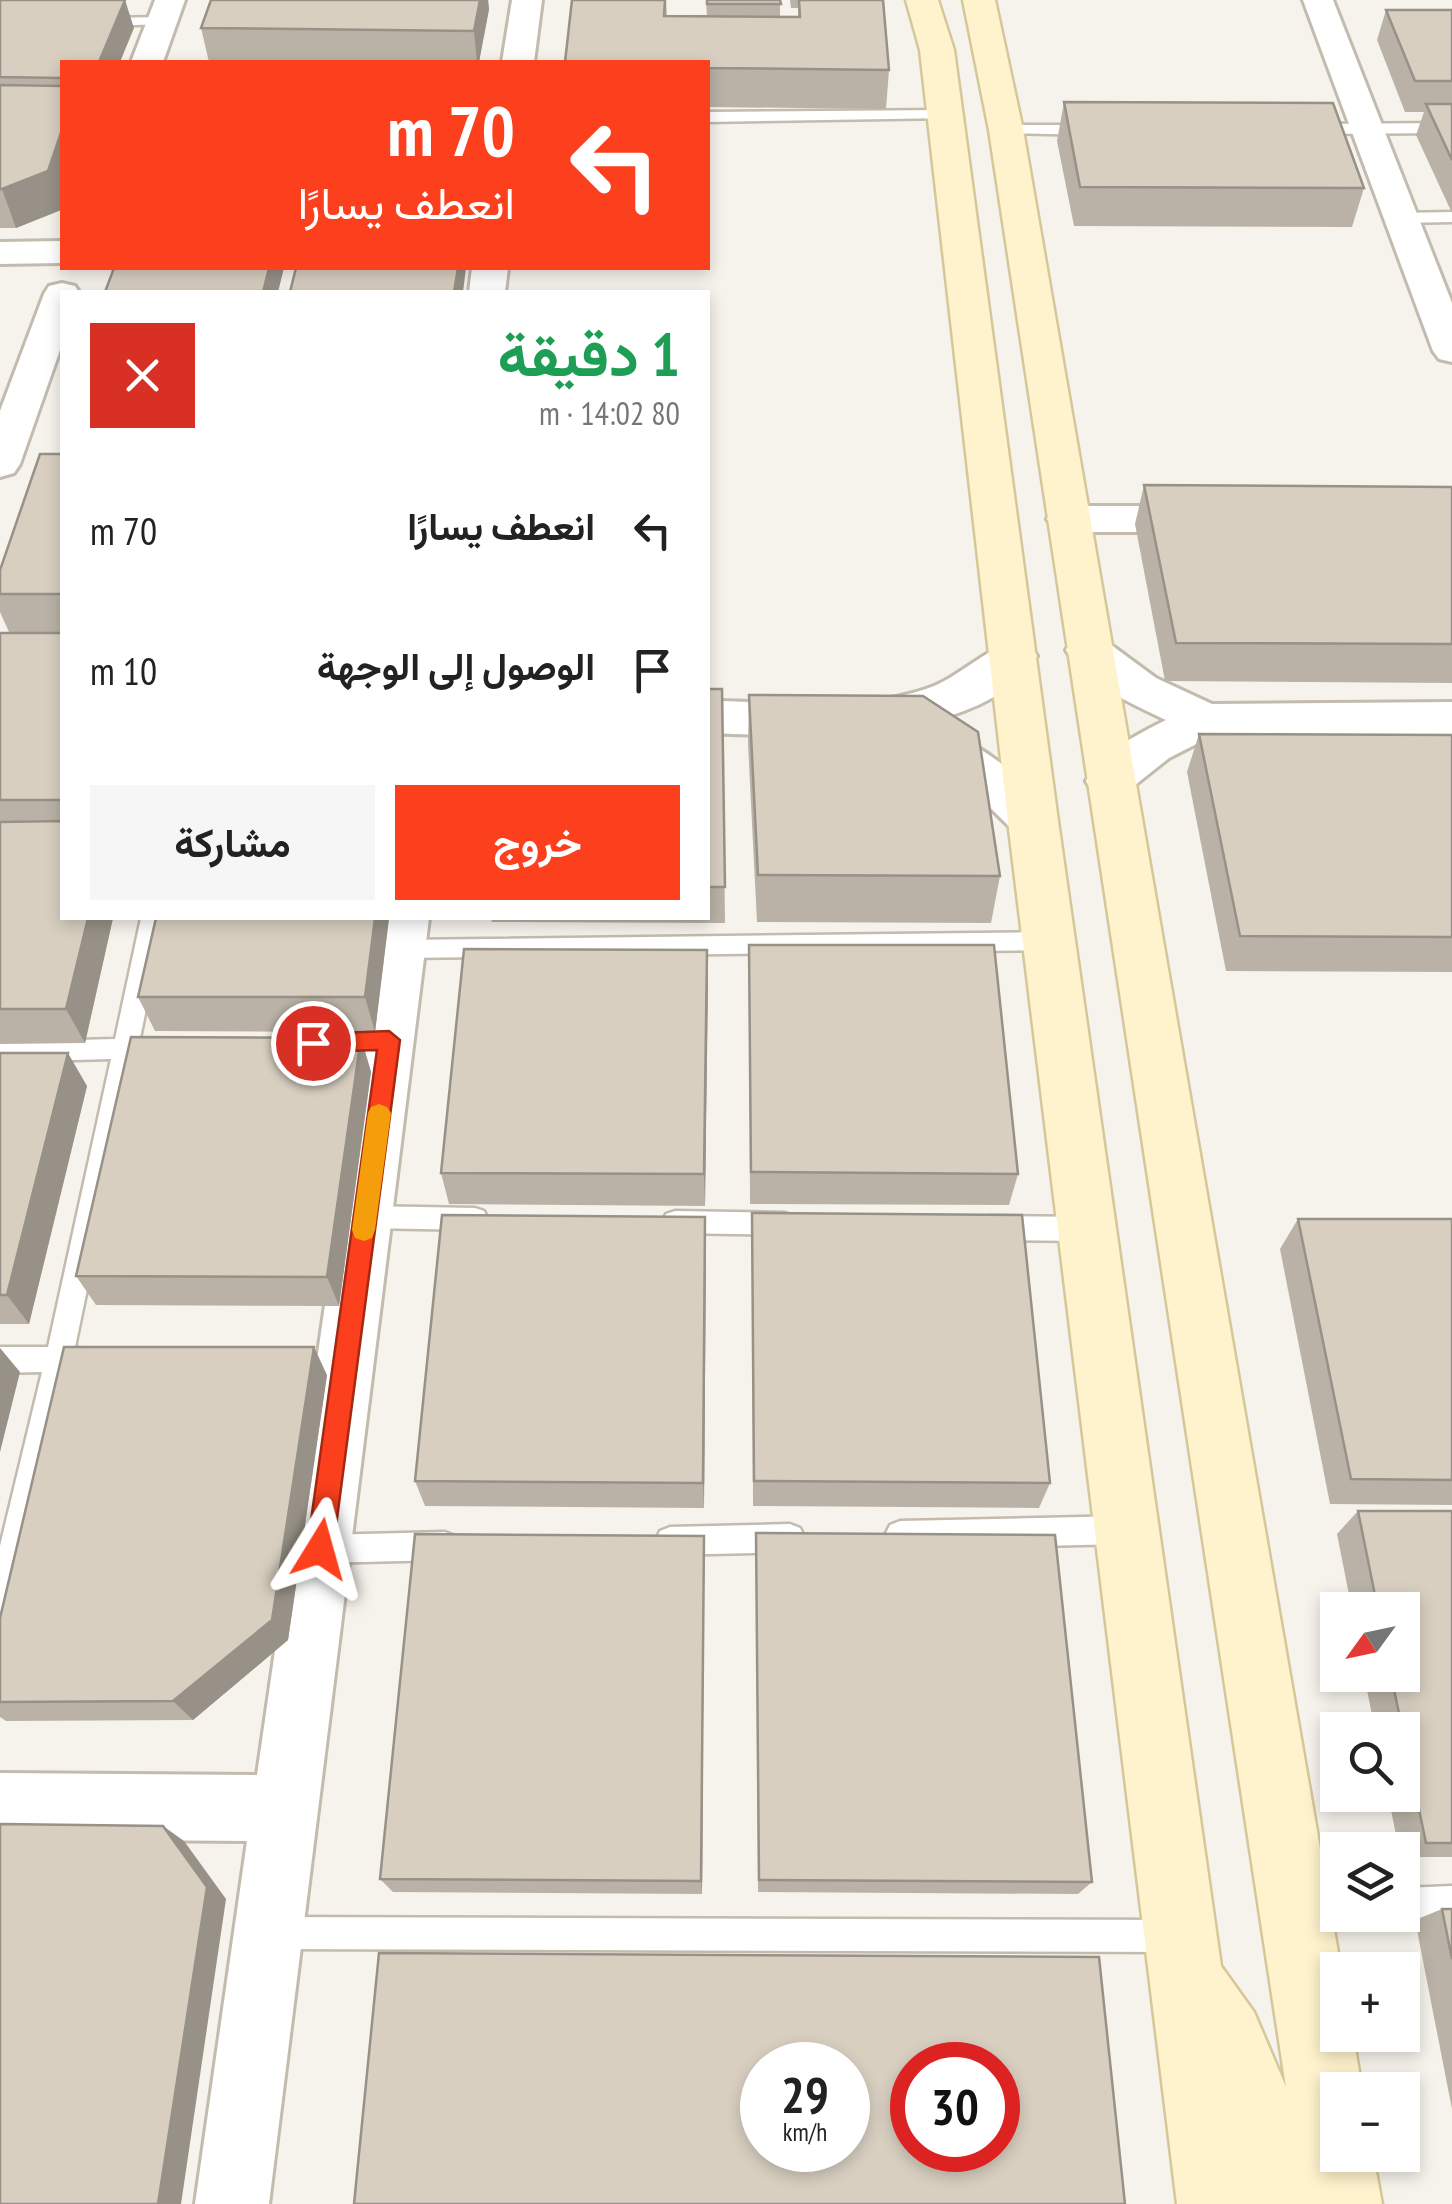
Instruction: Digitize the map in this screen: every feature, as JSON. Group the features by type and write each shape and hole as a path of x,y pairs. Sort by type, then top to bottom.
{"main road":[{"path":"979,0 1006,130 1109,780 1317,1908 1343,2204"},
{"path":"929,25 958,50 974,57 982,105 1006,130"},
{"path":"929,25 945,115 1033,821 1216,2204"},
{"path":"1184,1959 1246,2073 1257,2108 1270,2204"}],"street":[{"path":"518,60 527,0"},
{"path":"1318,0 1452,351"},
{"path":"148,60 167,11"},
{"path":"0,253 60,252"},
{"path":"0,464 52,349 60,309"},
{"path":"1066,520 1240,520"},
{"path":"1088,650 1140,689 1206,720"},
{"path":"710,717 874,718 930,708 998,672 1015,656"},
{"path":"874,718 934,743 962,760 1012,798 1033,821"},
{"path":"1109,780 1152,746 1206,720 1452,718"},
{"path":"232,2204 320,1549 337,1356 365,1217 380,1040 403,934"},
{"path":"0,1806 283,1808"}],"lane":[{"path":"506,0 527,0"},
{"path":"90,22 167,11"},
{"path":"710,117 945,115"},
{"path":"1291,129 1452,128"},
{"path":"1006,130 1101,130"},
{"path":"1401,218 1452,218"},
{"path":"0,1608 153,920"},
{"path":"403,934 1049,941"},
{"path":"0,1052 162,1048"},
{"path":"365,1217 502,1219"},
{"path":"658,1222 814,1224"},
{"path":"970,1227 1087,1229"},
{"path":"0,1360 97,1359"},
{"path":"871,1536 1127,1530"},
{"path":"635,1542 812,1537"},
{"path":"320,1549 478,1545"},
{"path":"1420,1903 1452,1902"},
{"path":"268,1933 1184,1959"}],"building":[{"path":"0,0 125,0 100,60 60,60 60,78 0,77"},
{"path":"211,0 480,0 474,31 201,28"},
{"path":"572,0 665,0 664,16 800,17 799,0 883,0 889,70 710,68 710,60 565,60"},
{"path":"707,0 780,0 781,4 707,4"},
{"path":"1386,10 1452,10 1452,81 1415,81"},
{"path":"0,85 60,86 60,136 48,171 0,189"},
{"path":"1064,102 1333,103 1364,188 1080,187"},
{"path":"1426,104 1452,104 1452,160"},
{"path":"113,270 268,270 264,290 106,290"},
{"path":"296,270 458,270 454,290 290,290"},
{"path":"40,454 60,454 60,594 0,594 0,570"},
{"path":"1144,485 1452,487 1452,644 1176,643"},
{"path":"0,633 60,633 60,800 0,800"},
{"path":"710,689 722,689 725,887 710,887"},
{"path":"749,695 923,696 978,732 1000,876 758,875"},
{"path":"1199,734 1452,735 1452,937 1240,936"},
{"path":"60,821 60,920 88,920 66,1009 0,1009 0,822"},
{"path":"156,920 375,920 365,997 138,997"},
{"path":"749,945 994,945 1018,1174 751,1172"},
{"path":"464,949 707,950 704,1174 441,1173"},
{"path":"131,1037 361,1038 327,1277 76,1276"},
{"path":"0,1053 68,1053 7,1295 0,1295"},
{"path":"752,1213 1022,1215 1050,1483 754,1481"},
{"path":"442,1215 705,1217 703,1483 415,1481"},
{"path":"1298,1219 1452,1219 1452,1480 1351,1479"},
{"path":"64,1347 314,1347 272,1620 173,1701 0,1702 0,1618"},
{"path":"1358,1511 1452,1511 1452,1843 1426,1843 1420,1812 1420,1712 1399,1712 1395,1692 1420,1692 1420,1592 1374,1592"},
{"path":"756,1533 1055,1535 1092,1882 759,1880"},
{"path":"415,1534 704,1536 701,1881 380,1879"},
{"path":"0,1824 163,1826 207,1887 158,2204 0,2204"},
{"path":"1442,1909 1452,1909 1452,1959"},
{"path":"379,1953 1099,1957 1125,2204 354,2204"}],"slow traffic":[{"path":"364,1230 379,1113"}],"route":[{"path":"313,1043 389,1040 320,1549"}]}
